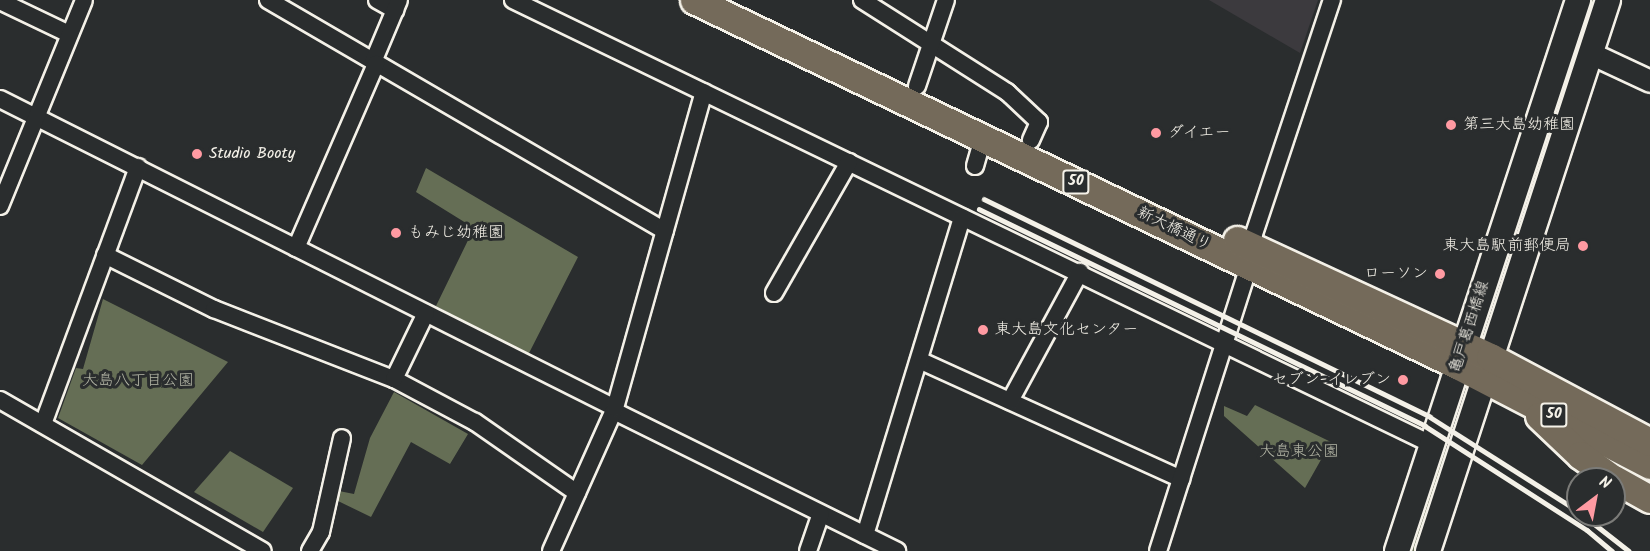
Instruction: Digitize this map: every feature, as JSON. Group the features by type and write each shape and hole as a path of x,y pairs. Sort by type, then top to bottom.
{"main road":[{"name":"新大橋通り","path":"694,0 983,138 1250,256 1487,368 1548,386 1650,442"},
{"name":"新大橋通り","path":"736,0 1031,140 1250,256"},
{"name":"亀戸葛西橋線","path":"1397,551 1578,0"},
{"name":"亀戸葛西橋線","path":"1428,551 1608,0"},
{"name":"新大橋通り","path":"1487,368 1523,398 1650,465"},
{"path":"1548,386 1617,406 1650,424"},
{"path":"1523,398 1580,455 1597,467"},
{"path":"1626,486 1650,499"}],"street":[{"path":"0,203 84,0"},
{"path":"268,0 665,231"},
{"path":"296,248 397,5 377,0"},
{"path":"513,0 1225,342 1431,444"},
{"path":"862,0 1006,92 1039,122 1031,140"},
{"path":"917,86 946,0"},
{"path":"1158,551 1332,0"},
{"path":"0,1 69,34"},
{"path":"1590,53 1650,81"},
{"path":"551,551 614,410 704,92"},
{"path":"0,99 897,551"},
{"path":"975,166 983,138"},
{"path":"774,294 849,162"},
{"path":"43,424 138,167"},
{"path":"865,536 962,217"},
{"path":"105,255 214,309 394,379 475,422 577,493"},
{"path":"1010,401 1080,272"},
{"path":"394,379 426,313"},
{"path":"919,360 1181,479"},
{"path":"0,400 263,551"},
{"path":"310,551 321,532 342,438"},
{"path":"808,551 821,514"}],"shaded area":[{"path":"1209,0 1318,0 1300,53"}],"green space":[{"path":"1591,0 1598,0 1576,69 1560,103 1555,101"},
{"path":"426,168 578,257 527,357 436,306 474,228 416,192"},
{"name":"大島八丁目公園","path":"103,299 228,362 142,465 58,418 76,368 83,369"},
{"path":"394,392 468,434 450,464 411,442 371,517 338,501 339,491 354,494 370,438"},
{"name":"大島東公園","path":"1255,405 1331,442 1305,488 1224,416 1224,406 1247,416"},
{"path":"1444,448 1451,452 1419,551 1412,551"},
{"path":"230,451 293,488 263,532 194,492"}],"railway":[{"path":"984,199 1430,417 1566,503"},
{"path":"979,209 1425,426 1587,530 1612,551"},
{"path":"1598,527 1629,551"}],"place":[{"name":"第三大島幼稚園","path":"1451,125"},
{"name":"ダイエー","path":"1156,133"},
{"name":"Studio Booty","path":"197,154"},
{"name":"もみじ幼稚園","path":"396,233"},
{"name":"東大島駅前郵便局","path":"1583,246"},
{"name":"ローソン","path":"1440,274"},
{"name":"東大島文化センター","path":"983,330"},
{"name":"セブン-イレブン","path":"1403,380"}]}
